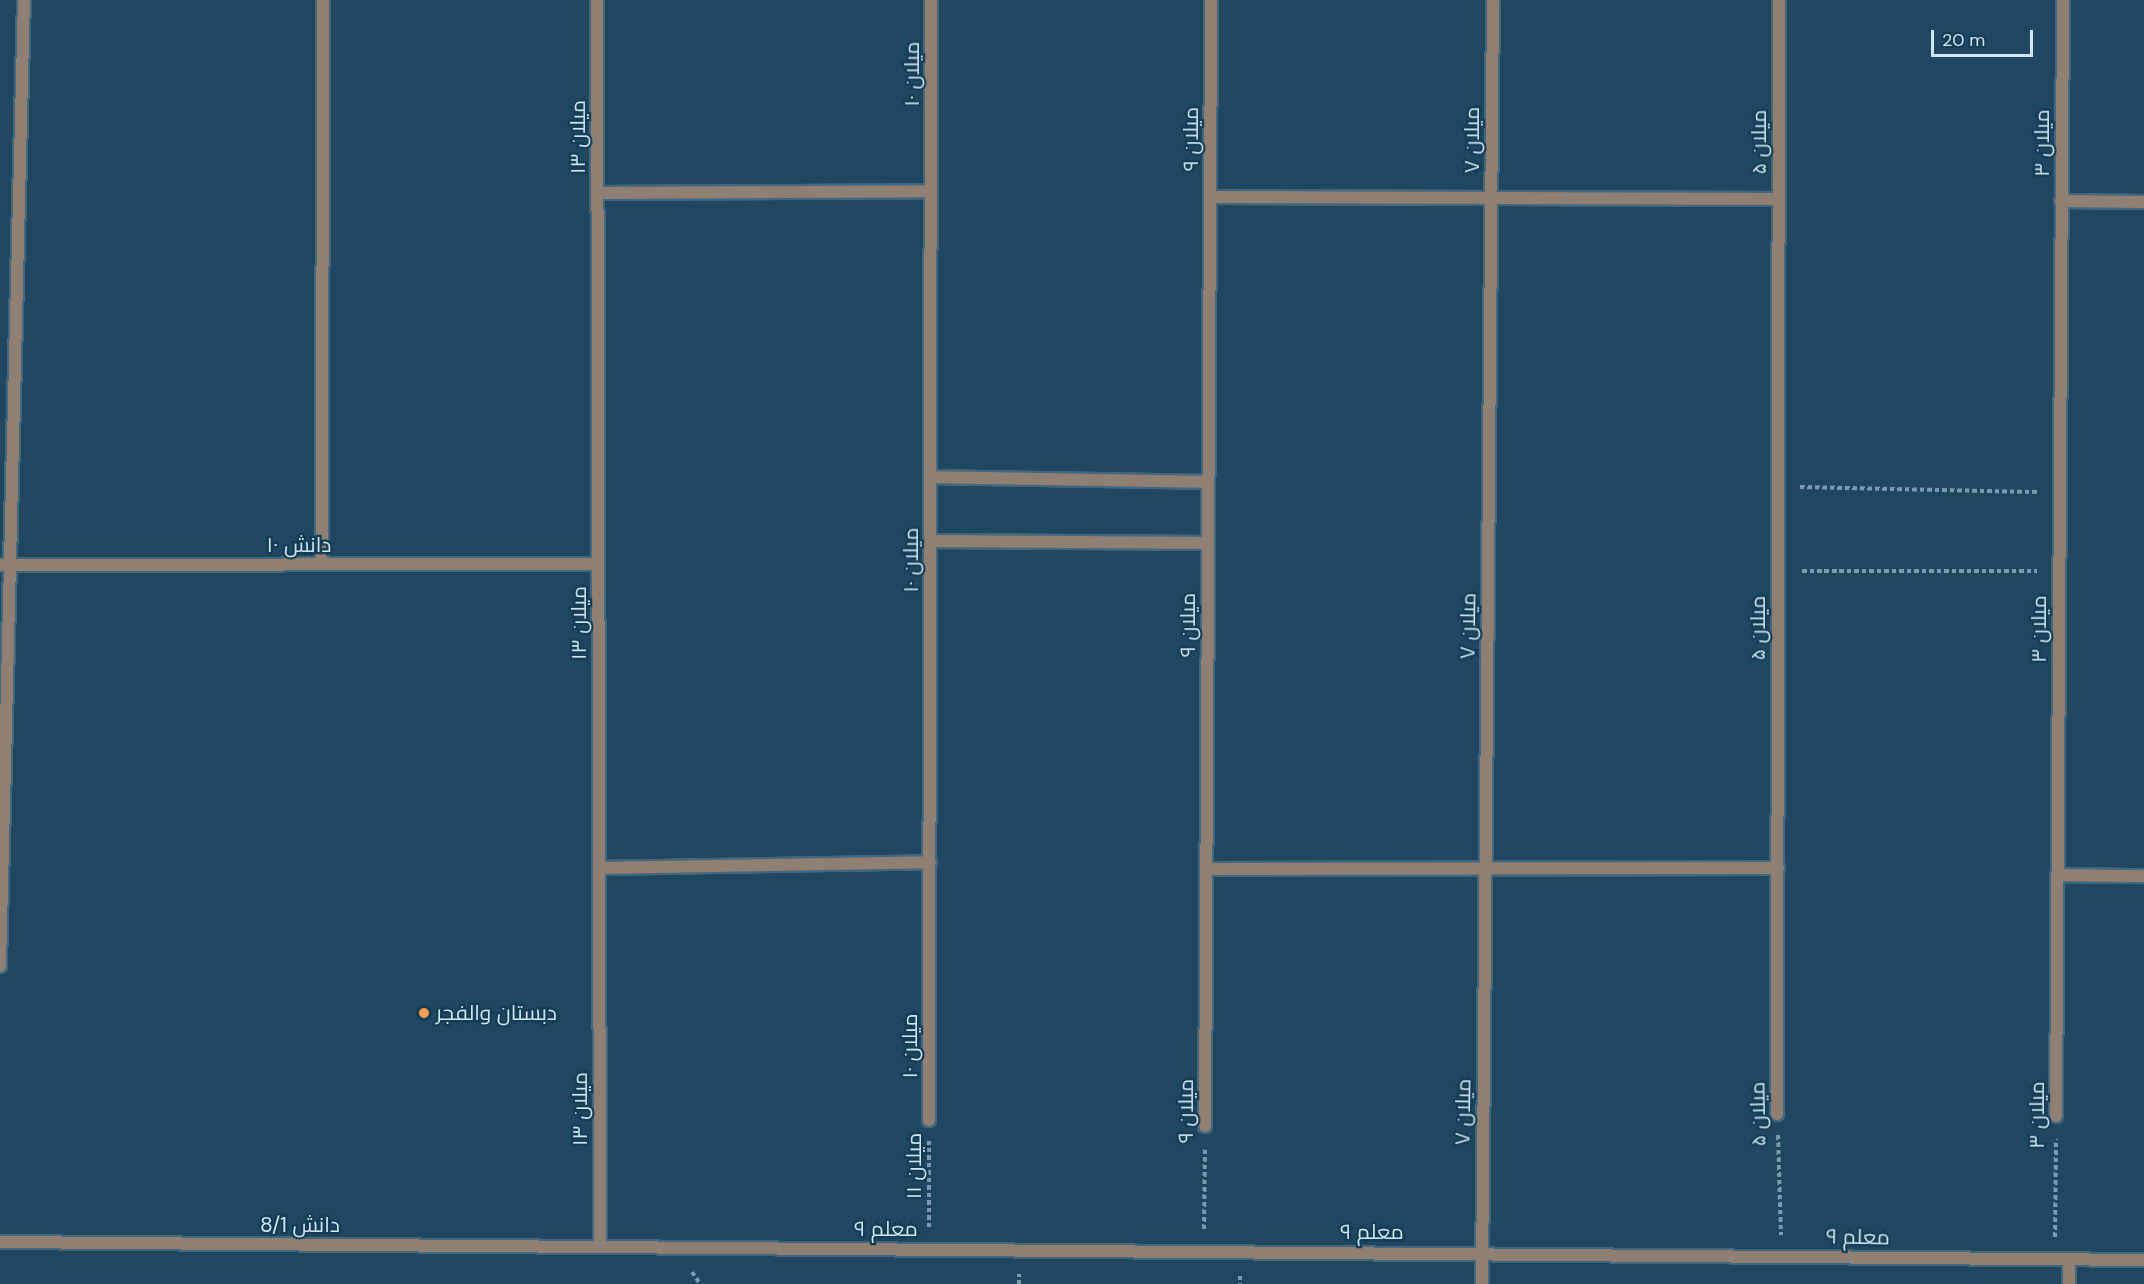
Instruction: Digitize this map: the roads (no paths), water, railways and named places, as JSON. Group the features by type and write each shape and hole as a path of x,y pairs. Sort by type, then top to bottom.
{"street":[{"path":"0,966 3,565 24,0"},
{"path":"322,564 323,0"},
{"name":"میلان ۱۳","path":"597,0 600,1246"},
{"name":"میلان ۱۰","path":"929,1120 932,0"},
{"name":"میلان ۹","path":"1205,1126 1211,0"},
{"name":"میلان ۷","path":"1482,1284 1493,0"},
{"name":"میلان ۵","path":"1777,1114 1779,0"},
{"name":"میلان ۳","path":"2056,1116 2062,0"},
{"path":"597,193 931,191"},
{"path":"1210,197 1779,200"},
{"path":"2061,201 2144,202"},
{"path":"930,477 1208,482"},
{"path":"930,541 1208,543"},
{"name":"دانش ۱۰","path":"3,565 598,564"},
{"path":"599,868 930,862"},
{"path":"1207,869 1778,868"},
{"path":"2057,875 2144,876"},
{"name":"دانش 8/1","path":"0,1242 600,1246"},
{"name":"معلم ۹","path":"600,1246 1481,1252 2144,1260"},
{"path":"2069,1259 2069,1284"}],"place":[{"name":"دبستان والفجر","path":"424,1013"}]}
